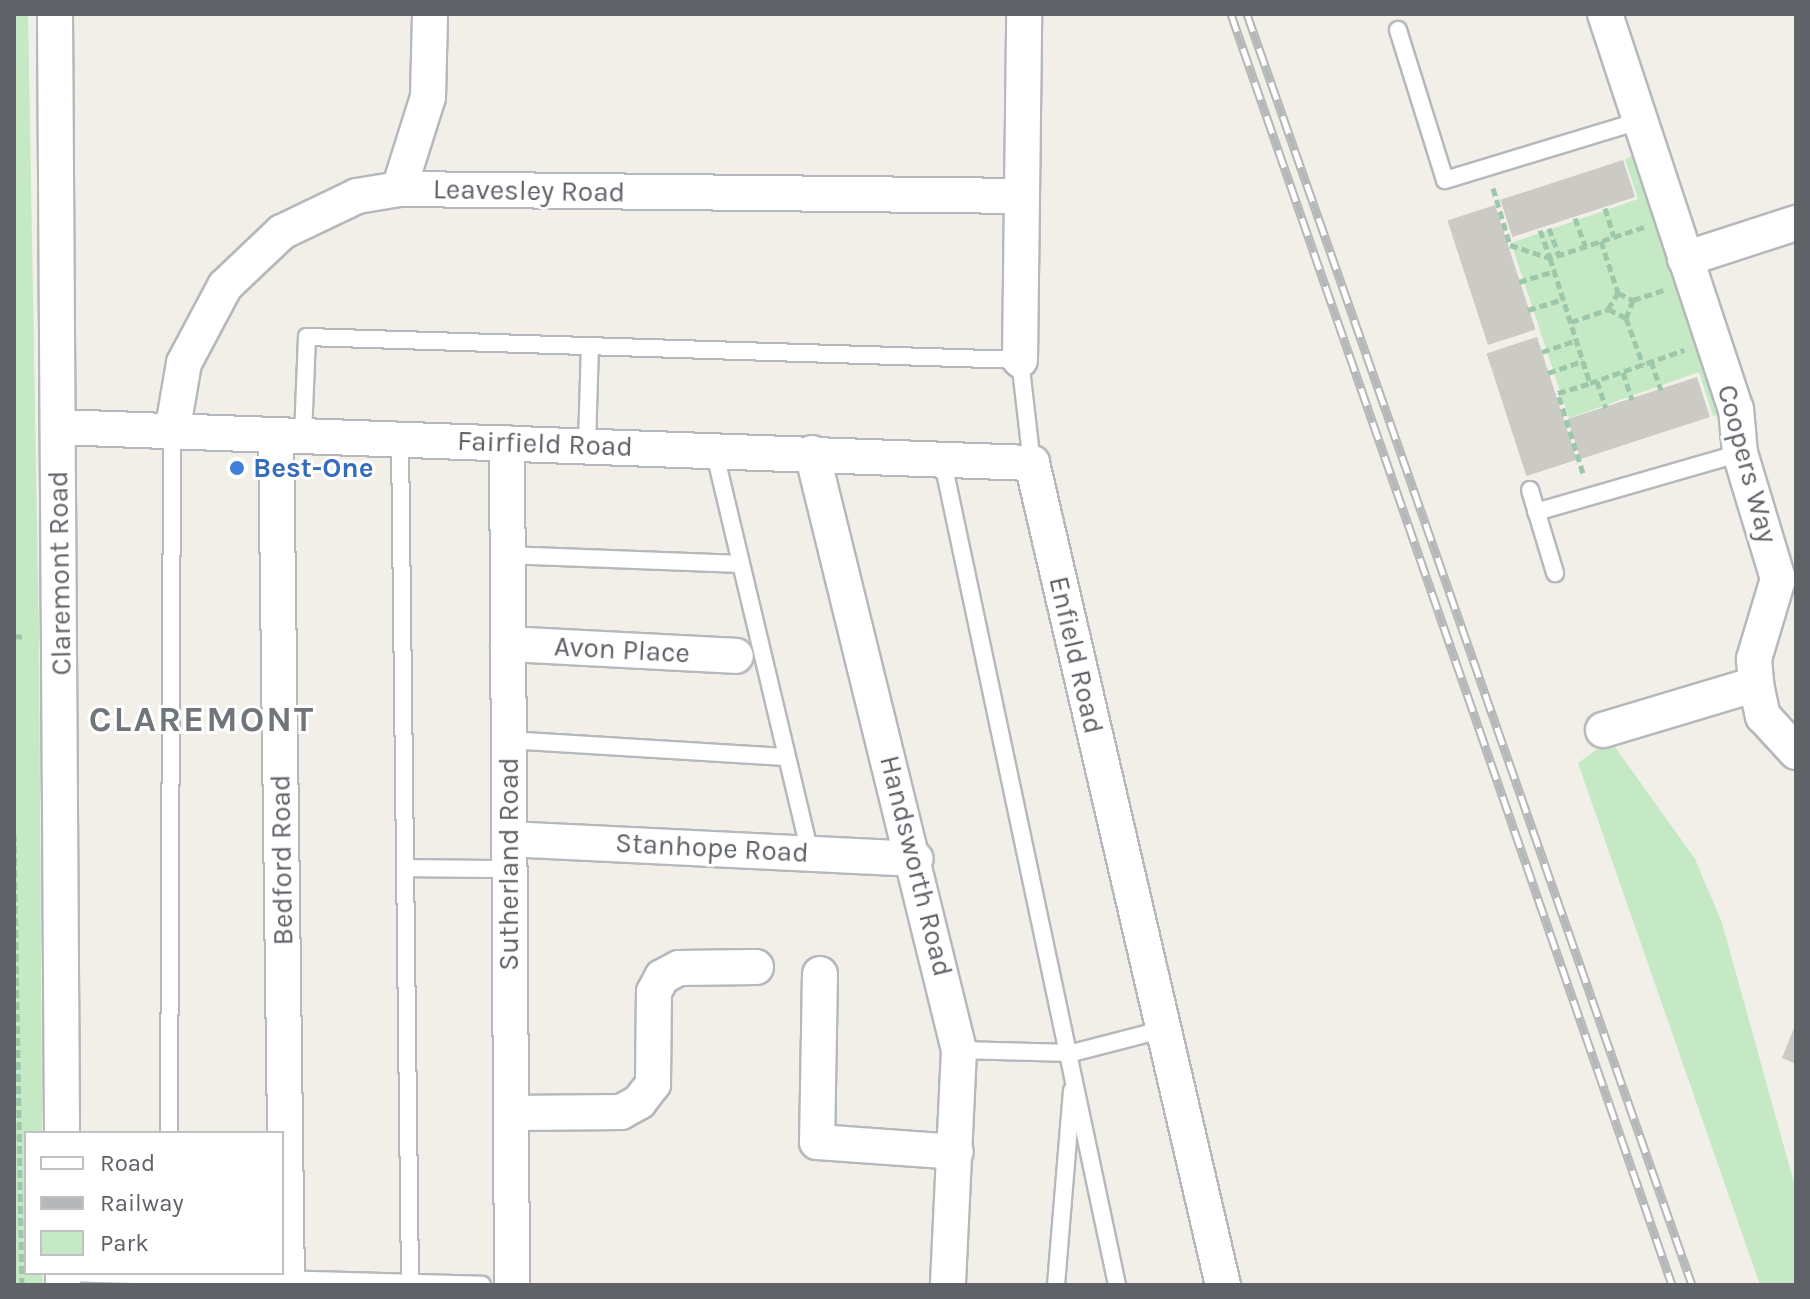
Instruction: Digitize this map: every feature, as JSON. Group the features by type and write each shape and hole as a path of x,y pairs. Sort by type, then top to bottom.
{"street":[{"name":"Claremont Road","path":"55,14 62,1131"},
{"path":"399,189 428,97 430,14"},
{"name":"Enfield Road","path":"1020,360 1024,14"},
{"name":"Coopers Way","path":"1605,14 1736,409 1740,453 1778,579 1761,634 1756,684 1763,716 1796,752"},
{"name":"Leavesley Road","path":"172,433 184,363 225,286 250,258 315,212 399,189 1021,196"},
{"path":"1685,259 1796,223"},
{"name":"Fairfield Road","path":"58,427 1032,463"},
{"name":"Bedford Road","path":"287,1280 290,435"},
{"name":"Sutherland Road","path":"507,443 512,1285"},
{"name":"Handsworth Road","path":"812,453 916,859 959,1050 948,1285"},
{"name":"Enfield Road","path":"1032,463 1161,1030 1223,1285"},
{"path":"1761,634 1796,624"},
{"name":"Avon Place","path":"508,644 736,656"},
{"path":"1603,730 1756,684"},
{"name":"Stanhope Road","path":"509,854 810,853 916,859"},
{"path":"511,1113 621,1112 639,1102 653,1084 654,992 662,977 679,968 756,967"},
{"path":"820,974 817,1142 956,1152"}],"lane":[{"path":"1398,30 1445,180 1639,121"},
{"path":"290,435 307,337 1020,360"},
{"path":"587,445 590,346"},
{"name":"Enfield Road","path":"1020,360 1032,463"},
{"path":"169,1131 172,433"},
{"path":"400,439 410,1281"},
{"path":"714,450 810,853"},
{"path":"1536,512 1740,453"},
{"path":"942,458 1072,1053 1056,1285"},
{"path":"1530,490 1555,573"},
{"path":"507,555 740,564"},
{"path":"508,740 785,757"},
{"path":"405,868 509,854"},
{"path":"959,1050 1072,1053 1161,1030"},
{"path":"1073,1071 1117,1285"},
{"path":"203,1275 482,1285"}],"path":[{"path":"1487,168 1510,245 1550,258 1672,218"},
{"path":"1605,208 1614,237"},
{"path":"1575,218 1585,246"},
{"path":"1549,228 1559,255"},
{"path":"1540,230 1583,361 1606,408"},
{"path":"1601,241 1618,293 1633,300 1626,318 1643,365"},
{"path":"1519,282 1555,271"},
{"path":"1571,322 1608,309 1618,293"},
{"path":"1528,310 1563,299"},
{"path":"1608,309 1626,318"},
{"path":"1542,352 1576,340"},
{"path":"1591,497 1558,393 1713,340"},
{"path":"1548,373 1583,361"},
{"path":"1651,361 1661,390"},
{"path":"1623,372 1632,400"},
{"path":"14,834 22,1285"}],"green space":[{"path":"14,14 28,14 39,638 42,1131 24,1131 24,1275 42,1275 43,1285 14,1285"},
{"path":"1640,153 1727,412 1713,416 1699,372 1569,418 1511,243 1638,199 1625,159"},
{"path":"1610,740 1695,859 1722,923 1796,1190 1796,1285 1760,1285 1578,763"}],"building":[{"path":"1623,160 1635,197 1512,237 1500,200"},
{"path":"1495,205 1535,330 1488,345 1447,220"},
{"path":"1537,337 1577,460 1526,476 1487,353"},
{"path":"1697,377 1710,417 1581,459 1568,419"},
{"path":"1796,1023 1796,1064 1782,1058"}],"railway":[{"path":"1231,14 1672,1285"},
{"path":"1247,14 1692,1285"}],"place":[{"name":"Best-One","path":"237,468"}],"district":[{"name":"CLAREMONT","path":"202,720"}]}
